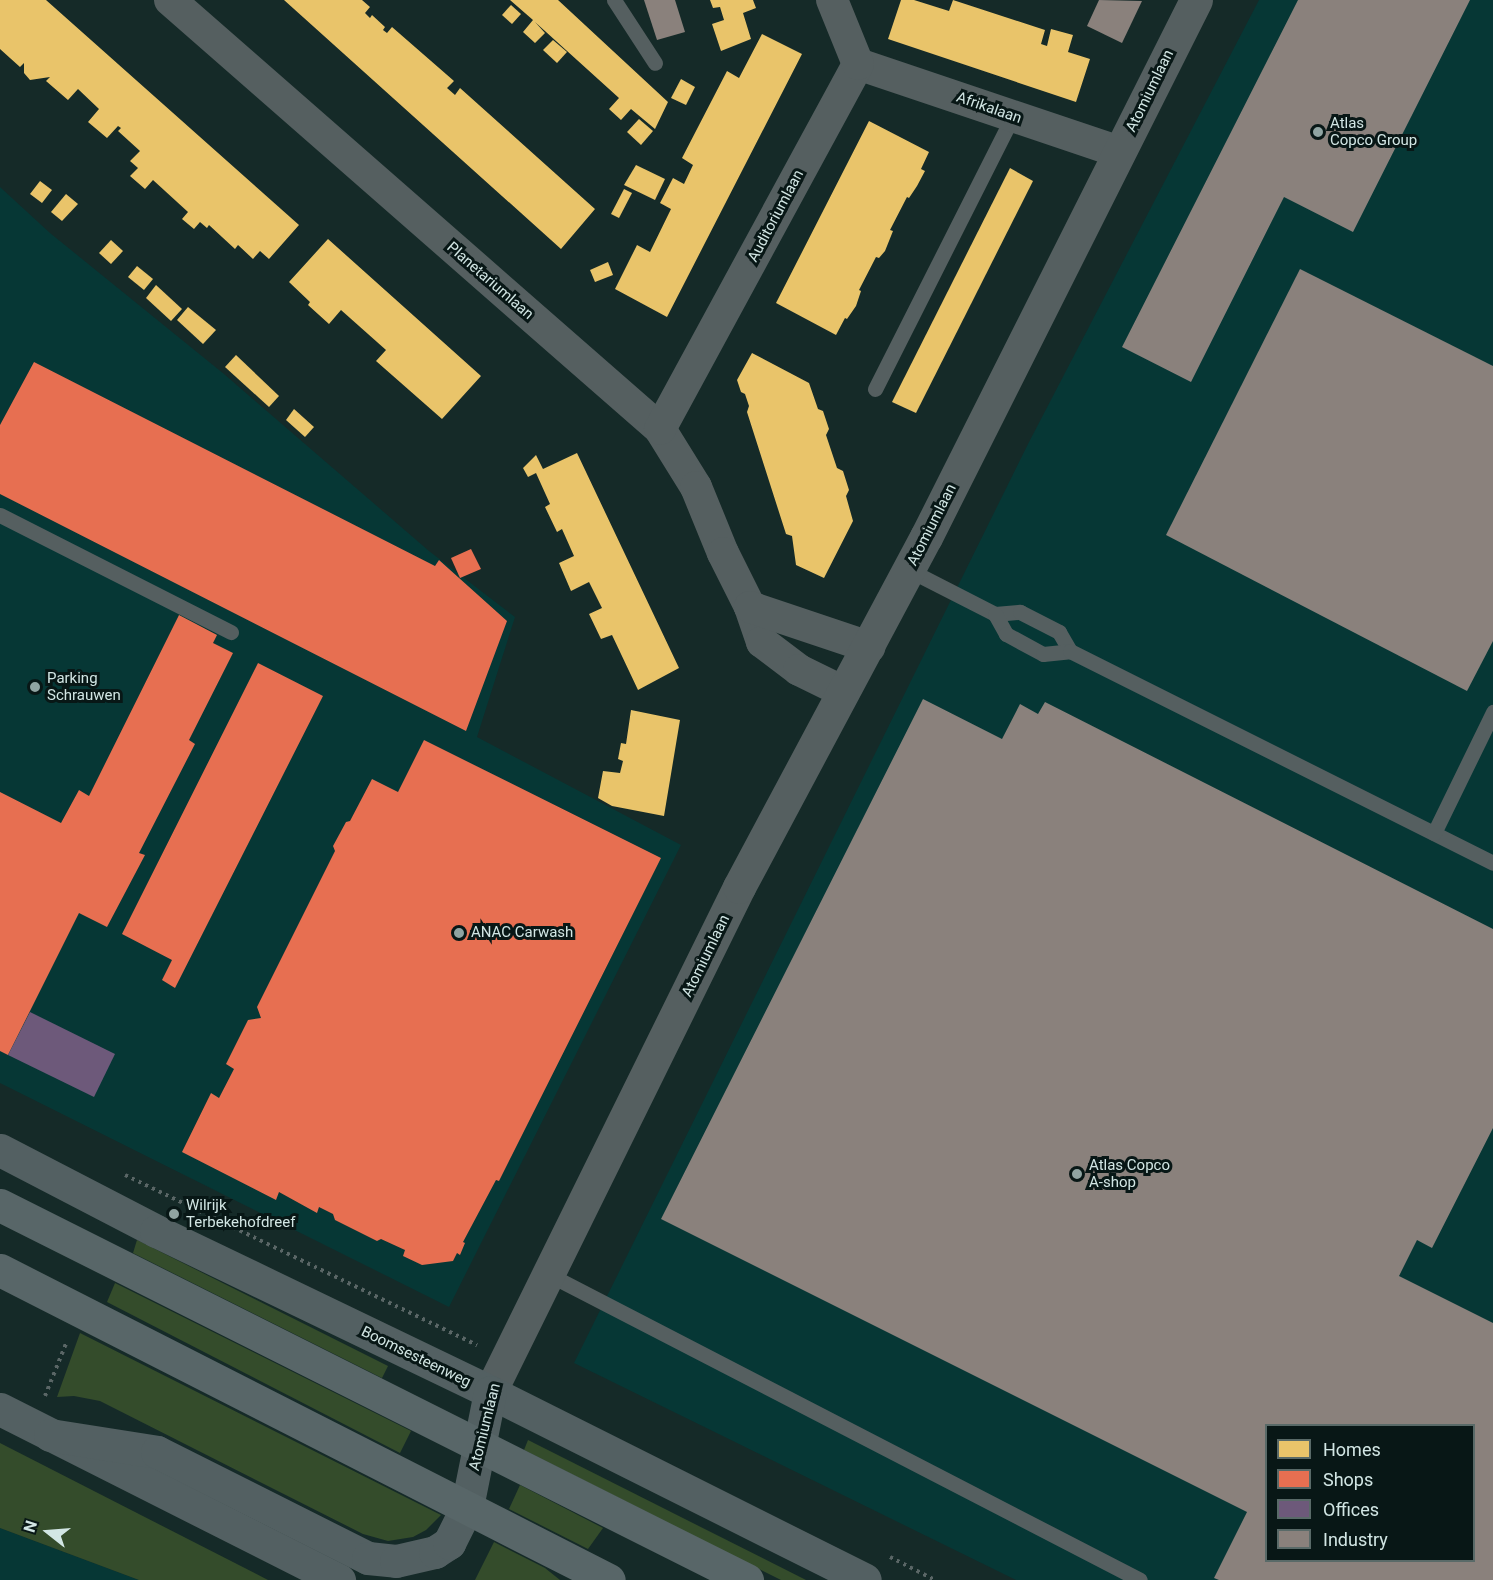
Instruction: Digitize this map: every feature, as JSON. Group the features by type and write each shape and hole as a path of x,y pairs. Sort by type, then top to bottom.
{"highway":[{"path":"0,1205 478,1447 747,1580"},
{"path":"0,1270 609,1580"}],"main road":[{"name":"Boomsesteenweg","path":"0,1150 156,1231 490,1392 865,1580"},
{"name":"Atomiumlaan","path":"50,1435 157,1452 368,1558 396,1561 435,1552 449,1543 467,1507 490,1392"},
{"path":"0,1409 339,1580"}],"street":[{"name":"Planetariumlaan","path":"170,0 660,429 696,487 723,553 750,607 762,642 799,669 844,692"},
{"path":"832,0 858,64"},
{"name":"Atomiumlaan","path":"490,1392 739,887 909,570 1196,0"},
{"name":"Afrikalaan","path":"858,64 1120,152"},
{"name":"Auditoriumlaan","path":"660,429 858,64"},
{"path":"750,607 869,647"}],"lane":[{"path":"614,0 655,63"},
{"path":"875,389 1013,116"},
{"path":"0,515 231,632"},
{"path":"909,570 995,614 1020,612 1059,632 1070,651"},
{"path":"995,614 1006,634 1043,654 1070,651 1493,863"},
{"path":"1434,833 1493,712"},
{"path":"548,1274 1140,1580"}],"path":[{"path":"134,1179 419,1315 504,1360"}],"shaded area":[{"path":"1259,0 1493,0 1493,1580 1016,1580 574,1363 1028,444"},
{"path":"0,187 50,233 224,374 429,551 515,617 477,737 681,845 449,1307 0,1083"},
{"path":"0,1528 139,1580 0,1580"}],"green space":[{"path":"137,1240 388,1366 382,1378 133,1253"},
{"path":"115,1283 411,1431 400,1453 107,1302"},
{"path":"80,1333 441,1515 426,1530 413,1537 388,1541 363,1534 100,1401 74,1396 57,1397"},
{"path":"528,1440 806,1580 781,1580 524,1450"},
{"path":"0,1443 268,1580 139,1580 0,1528"},
{"path":"520,1485 603,1528 588,1549 509,1509"},
{"path":"494,1542 545,1568 560,1580 475,1580"}],"building: Homes":[{"path":"0,0 46,0 299,225 269,259 260,251 253,259 238,245 235,249 209,225 207,228 200,222 194,229 182,219 188,212 153,180 145,189 130,176 138,168 130,161 140,151 118,131 121,128 118,126 107,138 88,122 99,109 78,89 68,100 46,81 50,77 30,80 24,73 24,63 20,67 0,49"},
{"path":"284,0 362,0 370,7 365,13 370,18 372,15 385,27 383,30 387,33 392,27 454,81 447,88 455,95 460,88 595,209 561,249"},
{"path":"510,0 558,0 668,102 655,129 631,109 621,120 609,109 619,98 535,22 545,33 535,43 523,32 533,20"},
{"path":"710,0 753,0 756,8 743,13 751,39 721,51 712,24 724,20 720,7 713,8"},
{"path":"901,0 914,0 949,11 953,0 1045,30 1041,44 1047,46 1051,29 1073,35 1068,52 1090,59 1076,102 888,39"},
{"path":"511,5 521,14 512,24 502,15"},
{"path":"762,34 802,54 667,317 615,289 637,245 650,252 671,209 660,203 673,178 684,184 693,165 682,158 727,71 739,78"},
{"path":"553,40 567,52 557,63 543,50"},
{"path":"681,79 695,87 686,105 671,98"},
{"path":"639,119 653,131 641,145 627,132"},
{"path":"869,121 929,152 921,169 925,171 909,198 907,197 890,230 893,231 885,251 879,258 876,257 859,290 861,291 856,306 847,319 845,318 836,335 776,303"},
{"path":"636,165 665,179 655,200 624,185"},
{"path":"1010,168 1033,181 916,413 892,402"},
{"path":"40,181 52,190 42,203 30,194"},
{"path":"624,189 632,193 619,218 611,214"},
{"path":"66,194 78,204 62,221 51,212"},
{"path":"328,239 481,376 442,419 376,361 386,350 341,310 329,324 308,305 310,302 289,282"},
{"path":"111,240 123,251 111,264 99,253"},
{"path":"608,262 613,275 595,282 590,270"},
{"path":"137,266 153,279 144,290 128,277"},
{"path":"156,285 182,309 171,321 146,298"},
{"path":"188,307 216,330 203,344 177,320"},
{"path":"752,353 809,383 818,409 823,411 829,429 826,435 837,468 843,471 849,490 846,496 853,521 824,578 796,565 792,536 786,534 747,412 749,406 737,380"},
{"path":"236,355 279,396 269,407 225,367"},
{"path":"294,409 314,427 305,437 286,420"},
{"path":"577,453 679,668 638,690 612,635 601,639 589,614 602,608 589,582 571,591 559,563 574,556 562,529 557,532 545,507 550,504 536,473 528,477 523,468 536,455 543,469"},
{"path":"631,710 680,720 664,816 612,806 598,798 603,771 620,773 623,761 618,759 621,743 626,744"}],"building: Shops":[{"path":"34,362 435,566 439,560 507,621 466,731 0,494 0,425"},
{"path":"471,549 481,569 460,578 451,558"},
{"path":"179,615 217,635 213,643 233,653 189,740 195,744 139,853 145,855 107,927 79,913 8,1055 0,1051 0,792 61,823 79,790 89,796"},
{"path":"258,663 323,696 175,988 162,980 172,960 122,934"},
{"name":"ANAC Carwash","path":"424,740 661,858 499,1181 496,1180 463,1242 465,1243 460,1255 457,1253 453,1261 422,1265 403,1256 405,1250 381,1239 377,1241 335,1220 333,1214 319,1207 317,1213 279,1192 276,1200 182,1152 211,1093 219,1098 234,1069 226,1064 248,1020 261,1018 257,1007 335,851 333,846 346,822 350,821 372,779 398,792"}],"building: Offices":[{"path":"30,1012 115,1054 94,1097 8,1055"}],"building: Industry":[{"path":"644,0 675,0 685,32 657,40"},
{"path":"1099,0 1142,1 1122,43 1087,26"},
{"name":"Atlas Copco Group","path":"1298,0 1470,0 1353,232 1284,197 1191,382 1122,347"},
{"path":"1300,269 1493,366 1493,641 1467,691 1166,535"},
{"name":"Atlas Copco A-shop","path":"923,699 1002,739 1020,704 1038,714 1045,702 1493,929 1493,1128 1432,1248 1417,1240 1399,1276 1493,1323 1493,1580 1219,1580 1214,1578 1247,1512 661,1219"}],"place":[{"name":"Atlas Copco Group","path":"1318,132"},
{"name":"Parking Schrauwen","path":"35,687"},
{"name":"ANAC Carwash","path":"459,933"},
{"name":"Atlas Copco A-shop","path":"1077,1174"},
{"name":"Wilrijk Terbekehofdreef","path":"174,1214"}]}
